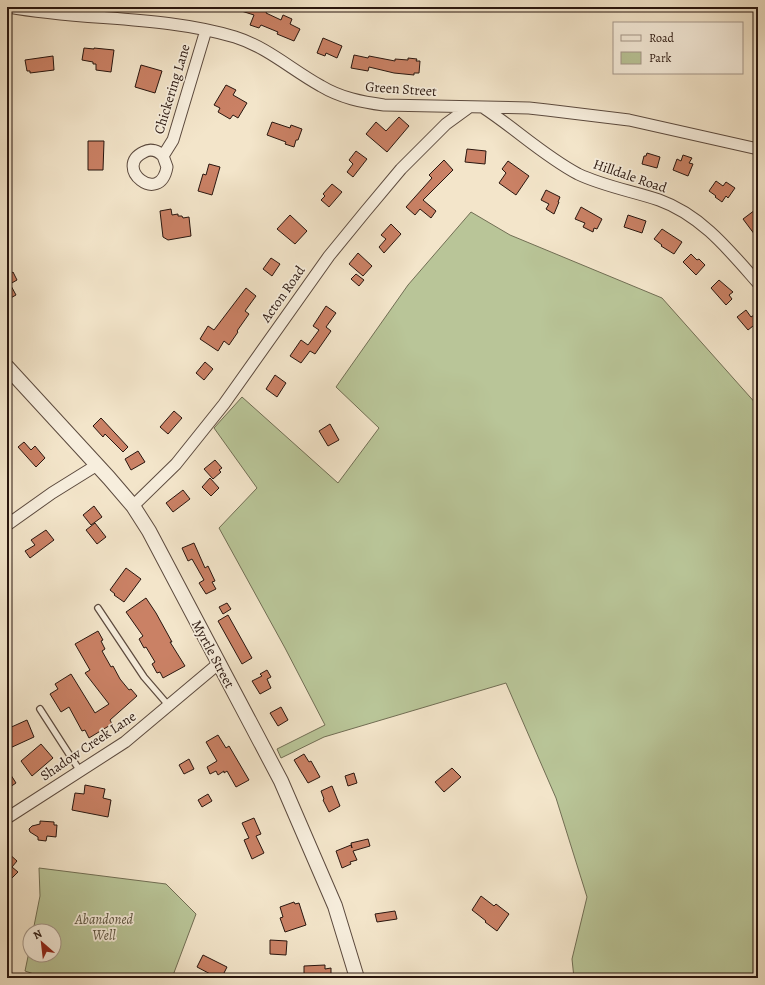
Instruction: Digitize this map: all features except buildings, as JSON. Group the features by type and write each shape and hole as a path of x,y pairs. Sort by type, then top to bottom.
{"street":[{"name":"Green Street","path":"9,7 112,19 165,23 230,36 250,43 279,58 322,87 351,100 384,106 528,108 629,120 758,149"},
{"name":"Chickering Lane","path":"163,156 173,140 206,30"},
{"name":"Hilldale Road","path":"484,107 508,124 543,153 579,174 660,200 683,211 699,222 712,234 758,282"},
{"name":"Acton Road","path":"133,506 176,464 224,404 329,256 401,169 446,124 468,108"},
{"name":"Myrtle Street","path":"7,367 133,506 157,545 275,771 303,830 335,906 357,978"},
{"path":"7,525 40,501 97,465"},
{"name":"Shadow Creek Lane","path":"7,818 125,742 218,664"}],"lane":[{"path":"98,608 144,677 169,706"},
{"path":"40,709 80,771"}],"green space":[{"path":"471,212 510,235 662,298 758,406 758,978 574,978 572,959 587,897 556,798 506,683 324,737 281,758 277,749 325,725 285,648 219,528 257,488 214,428 242,397 338,483 379,428 336,387 408,285"},
{"name":"Abandoned Well","path":"39,868 166,884 196,914 172,978 46,978 25,971 27,963 62,963 62,923 35,923 40,896"}]}
